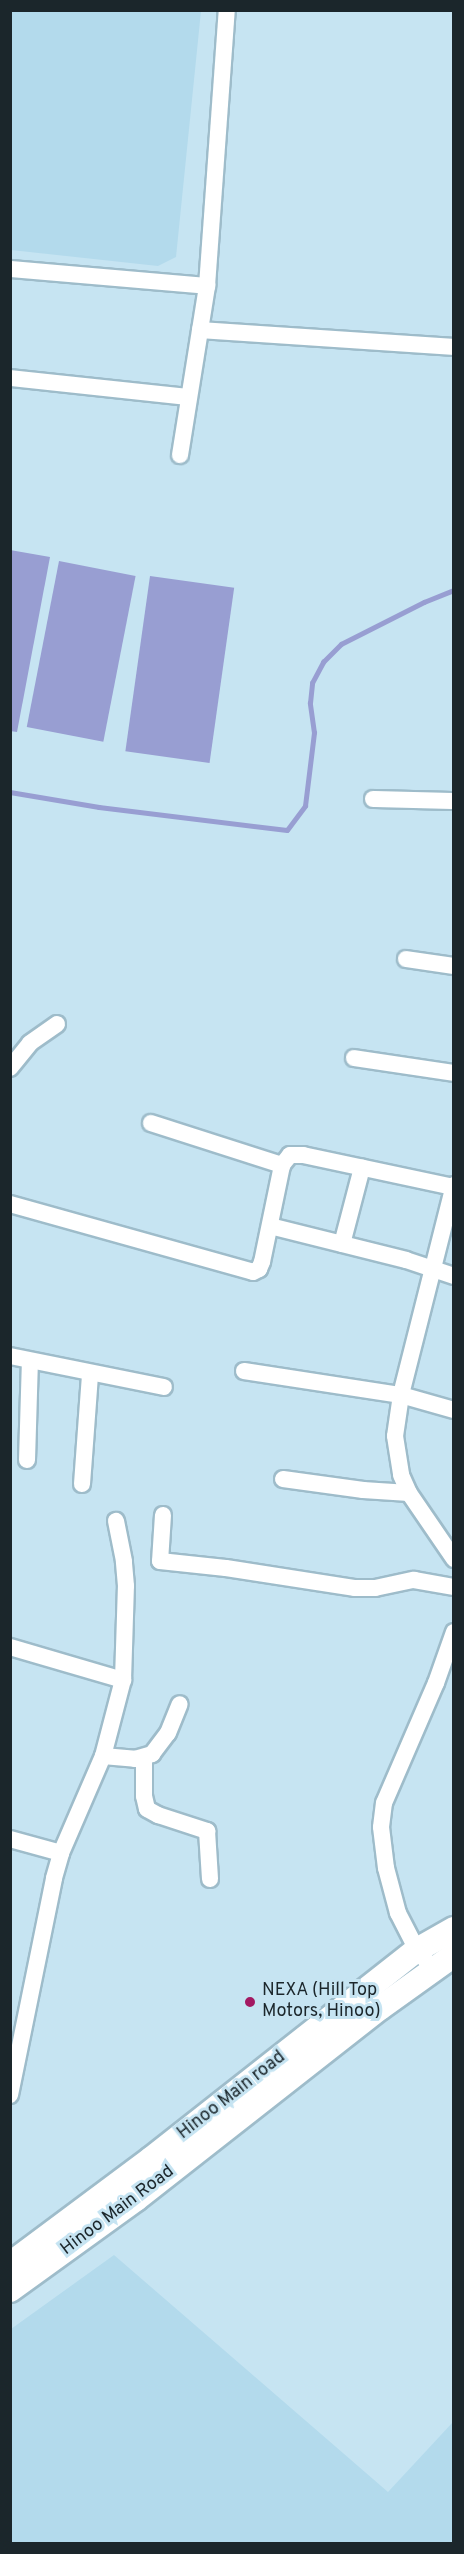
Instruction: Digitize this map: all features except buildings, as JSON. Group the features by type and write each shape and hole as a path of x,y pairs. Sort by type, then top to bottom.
{"main road":[{"name":"Hinoo Main road","path":"10,2264 151,2159 417,1950 453,1929"},
{"name":"Hinoo Main Road","path":"10,2289 136,2199 453,1955"}],"street":[{"path":"180,455 187,397 207,286 227,10"},
{"path":"10,269 207,286"},
{"path":"200,330 453,347"},
{"path":"10,378 187,397"},
{"path":"373,800 453,801"},
{"path":"406,959 453,966"},
{"path":"10,1068 30,1043 57,1024"},
{"path":"354,1058 453,1073"},
{"path":"151,1124 282,1165"},
{"path":"10,1204 253,1272 259,1269 262,1262 282,1165 286,1158 297,1154 453,1186 401,1395 395,1436 397,1462 409,1493 453,1559"},
{"path":"342,1244 362,1168"},
{"path":"270,1226 433,1268 453,1276"},
{"path":"10,1356 90,1374 164,1387"},
{"path":"27,1460 30,1361"},
{"path":"244,1371 401,1395 453,1410"},
{"path":"82,1484 90,1374"},
{"path":"283,1479 363,1490 409,1493"},
{"path":"163,1515 160,1561 226,1568 355,1588 375,1588 414,1580 453,1587"},
{"path":"10,2095 28,2016 42,1929 61,1853 103,1756 123,1680 126,1586 116,1521"},
{"path":"433,1969 417,1950 404,1929 392,1891 381,1841 381,1814 389,1790 436,1683 453,1632"},
{"path":"10,1647 123,1680"},
{"path":"103,1756 144,1758 160,1746 180,1704"},
{"path":"144,1758 144,1796 147,1809 207,1832 210,1879"},
{"path":"10,1839 61,1853"},
{"path":"10,2014 28,2016"}],"shaded area":[{"path":"11,10 201,11 176,257 158,266 11,250"},
{"path":"114,2255 388,2492 453,2422 453,2543 11,2543 11,2329"}],"water":[{"path":"10,550 50,557 17,732 10,731"},
{"path":"59,561 136,576 103,742 27,727"},
{"path":"150,576 234,588 210,763 125,751"}],"waterway":[{"path":"10,792 99,807 287,830 305,806 314,733 310,703 312,683 323,662 341,644 424,602 454,590"}],"place":[{"name":"NEXA (Hill Top Motors, Hinoo)","path":"250,2002"}]}
